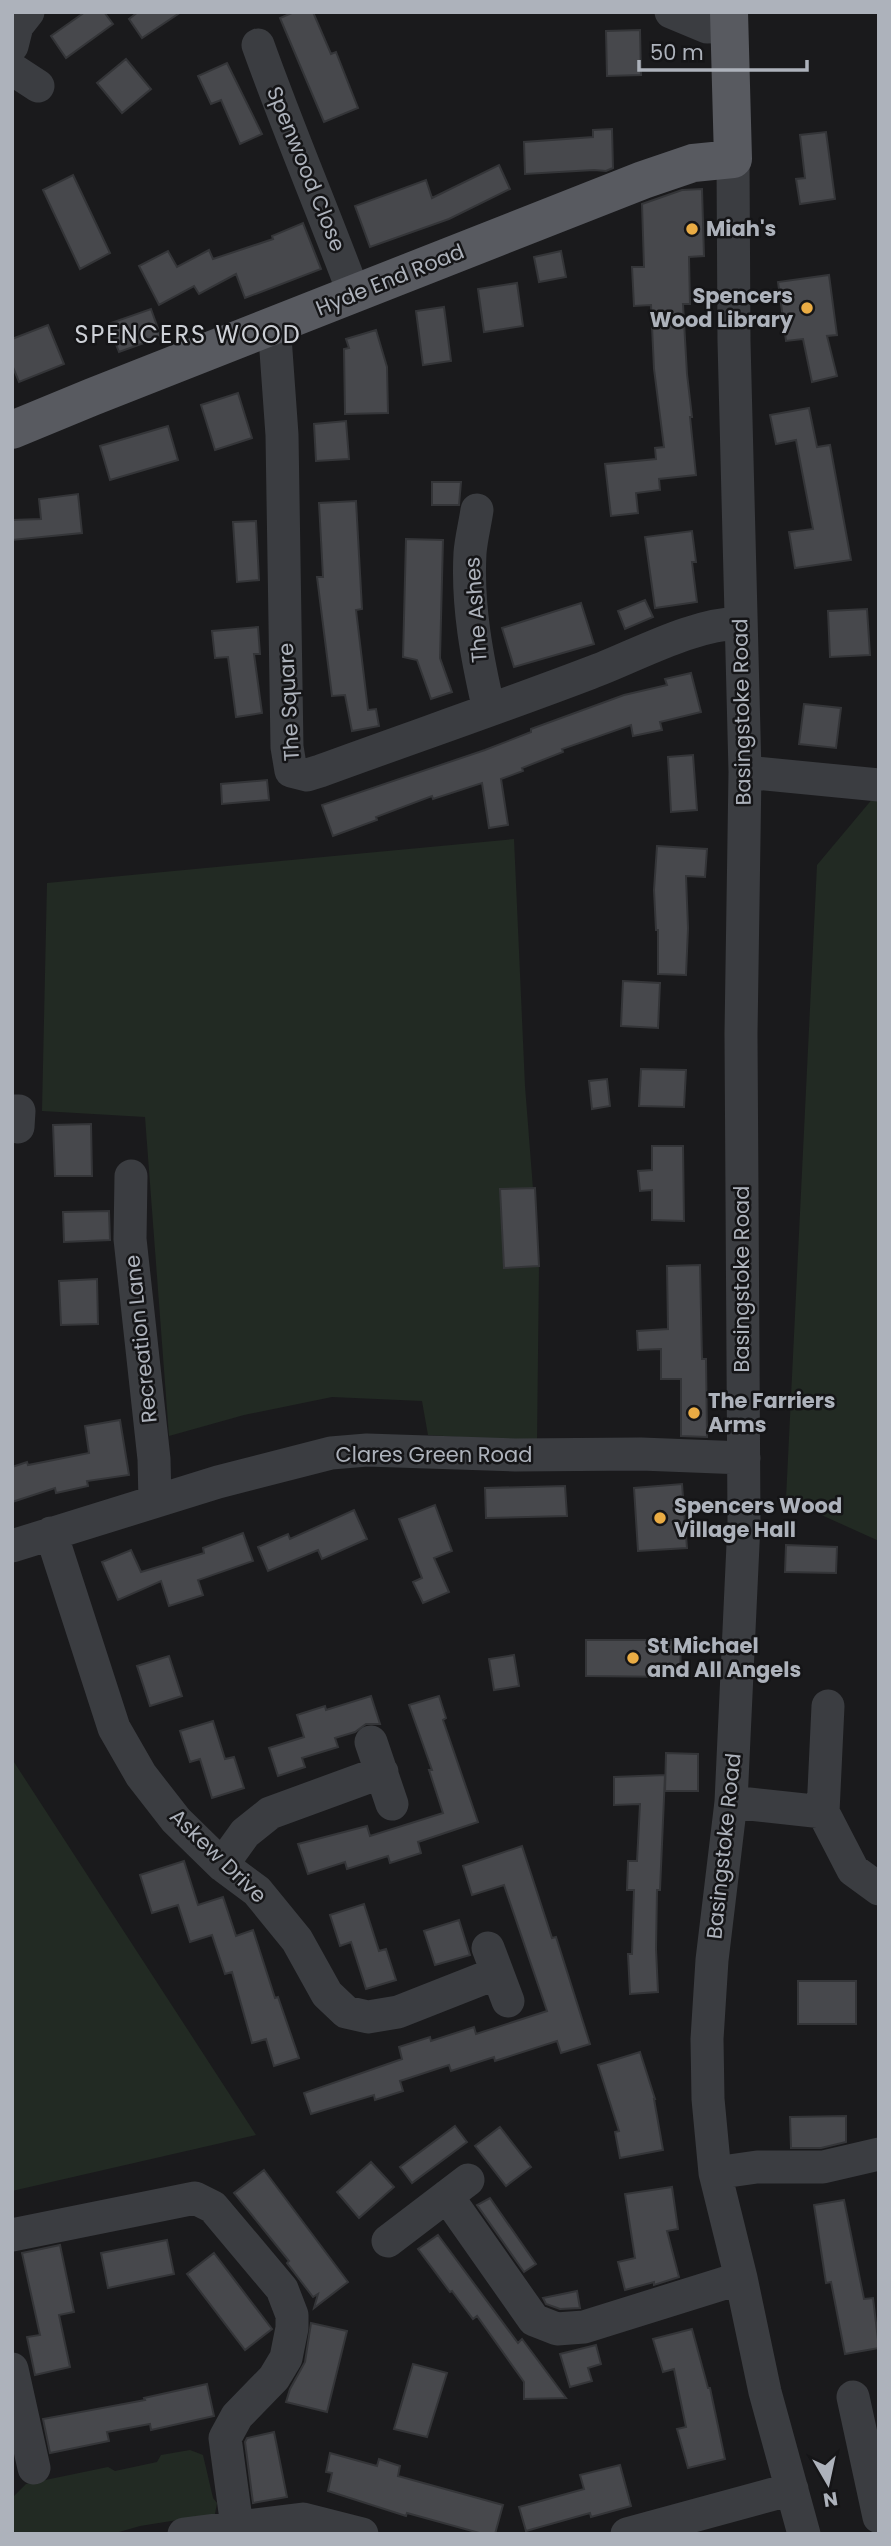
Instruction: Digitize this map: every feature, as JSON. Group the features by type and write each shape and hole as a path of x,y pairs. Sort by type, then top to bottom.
{"main road":[{"name":"Basingstoke Road","path":"730,19 733,159"},
{"name":"Hyde End Road","path":"12,430 679,167 733,159"}],"street":[{"path":"12,46 18,26 28,12"},
{"path":"671,12 707,27 730,19"},
{"name":"Spenwood Close","path":"258,45 288,129 321,205 354,294"},
{"name":"Basingstoke Road","path":"733,159 734,354 745,772 741,1034 744,1523 731,1802 712,1960 707,2039 708,2099 715,2173 765,2392 804,2534"},
{"name":"The Square","path":"271,328 275,337 282,435 287,747 291,771 307,775 320,771 703,629 741,623"},
{"name":"The Ashes","path":"477,510 470,553 473,630 489,710"},
{"path":"745,772 879,785"},
{"name":"Recreation Lane","path":"131,1176 130,1239 154,1459 156,1501"},
{"name":"Clares Green Road","path":"12,1546 156,1501 331,1453 367,1450 744,1458"},
{"name":"Askew Drive","path":"51,1533 114,1728 141,1775 169,1811 222,1864 257,1891 297,1940 342,2018 398,2012 498,1974"},
{"path":"828,1706 823,1812 853,1870 879,1889"},
{"path":"222,1864 244,1833 270,1813 377,1757 392,1804"},
{"path":"731,1802 823,1812"},
{"path":"715,2173 757,2167 823,2167 879,2154"},
{"path":"388,2241 458,2188 534,2320 557,2329 584,2327 741,2278"},
{"path":"12,2235 195,2198 213,2207 282,2289 292,2315 286,2358 274,2378 237,2416 225,2438 238,2530"},
{"path":"12,2369 34,2468"},
{"path":"853,2397 879,2517"},
{"path":"627,2534 792,2489"},
{"path":"184,2534 238,2530 303,2519 362,2534"}],"shaded area":[{"path":"879,791 879,1541 786,1499 817,865"},
{"path":"514,839 525,1086 539,1266 537,1442 428,1435 422,1401 332,1397 244,1415 169,1436 145,1117 42,1111 47,883"},
{"path":"12,1759 256,2135 12,2191"},
{"path":"190,2450 203,2455 213,2498 217,2503 215,2514 140,2526 112,2534 13,2534 14,2496 26,2484 108,2467 115,2471 157,2462 161,2455"}],"building":[{"path":"85,12 104,12 113,24 66,58 51,36"},
{"path":"138,12 181,12 142,38 129,19"},
{"path":"294,12 313,12 331,54 336,52 358,108 324,122 280,18"},
{"path":"640,30 641,75 607,76 606,31"},
{"path":"126,59 151,89 122,113 97,83"},
{"path":"227,63 262,134 240,144 221,100 211,104 198,76"},
{"path":"612,129 613,168 606,171 525,174 524,142 593,137 593,130"},
{"path":"826,132 835,199 800,204 796,179 805,178 800,135"},
{"path":"499,165 510,189 449,219 370,247 355,206 426,180 432,198"},
{"path":"73,175 110,253 80,269 43,190"},
{"path":"702,189 704,256 689,257 690,304 683,304 696,475 659,479 660,490 636,493 638,513 611,516 605,464 656,459 655,448 664,447 654,369 651,305 634,306 632,267 644,267 642,204 682,190"},
{"path":"303,223 321,269 245,298 236,274 199,294 194,286 159,305 139,266 168,251 177,267 209,250 213,259 273,239 272,236"},
{"path":"561,251 566,277 539,282 534,257"},
{"name":"Spencers Wood Library","path":"829,275 837,335 827,336 837,376 812,382 803,339 786,341 778,282"},
{"path":"517,283 523,326 484,332 478,289"},
{"path":"444,307 451,361 423,365 416,311"},
{"path":"151,309 161,337 119,352 108,324"},
{"path":"48,325 64,364 19,382 12,365 12,339"},
{"path":"376,330 387,367 388,413 345,414 344,349 349,348 346,339"},
{"path":"238,393 252,438 215,450 201,405"},
{"path":"809,408 817,447 830,445 851,560 795,568 789,532 813,529 796,440 776,444 770,415"},
{"path":"346,421 349,459 316,461 314,424"},
{"path":"168,426 178,460 110,480 100,446"},
{"path":"432,482 461,482 459,505 432,505"},
{"path":"78,494 82,533 12,540 12,520 41,519 39,499"},
{"path":"356,501 362,609 356,610 368,710 376,709 379,726 352,731 345,695 332,696 317,577 323,577 319,503"},
{"path":"256,521 259,580 237,582 233,522"},
{"path":"692,531 696,562 692,562 697,602 655,608 645,537"},
{"path":"406,539 443,540 440,658 452,692 431,699 417,660 403,657"},
{"path":"645,600 653,617 625,629 618,611"},
{"path":"581,603 594,644 514,667 502,628"},
{"path":"867,609 870,655 830,657 828,611"},
{"path":"258,627 260,654 254,654 262,713 236,717 228,657 215,658 212,631"},
{"path":"691,673 701,712 660,722 662,730 633,736 631,725 562,749 563,752 501,779 508,825 489,828 482,783 433,799 432,796 333,836 322,805 485,750 531,732 531,729 624,695 667,685 665,679"},
{"path":"804,704 841,708 836,748 799,744"},
{"path":"693,755 697,810 671,812 668,757"},
{"path":"267,780 269,800 222,804 221,784"},
{"path":"657,846 707,849 705,877 686,876 686,975 658,974 654,890"},
{"path":"623,981 660,983 658,1028 621,1026"},
{"path":"641,1069 686,1070 684,1107 639,1106"},
{"path":"607,1079 610,1106 592,1109 589,1081"},
{"path":"91,1124 92,1176 55,1176 53,1125"},
{"path":"652,1146 683,1146 684,1221 652,1220 652,1190 640,1191 638,1171 652,1170"},
{"path":"535,1188 539,1266 504,1268 500,1189"},
{"path":"109,1211 110,1240 64,1242 63,1212"},
{"path":"700,1265 702,1359 706,1359 707,1437 681,1436 681,1379 661,1379 661,1349 638,1350 637,1331 668,1329 667,1266"},
{"path":"97,1279 98,1324 61,1325 59,1281"},
{"path":"120,1420 129,1475 87,1481 88,1486 56,1493 55,1488 12,1502 12,1467 27,1462 28,1465 89,1453 85,1426"},
{"name":"Spencers Wood Village Hall","path":"682,1484 687,1548 638,1551 634,1488"},
{"path":"565,1486 567,1516 486,1518 485,1488"},
{"path":"435,1505 452,1551 434,1558 449,1592 423,1603 413,1582 422,1578 399,1519"},
{"path":"354,1510 367,1539 322,1559 318,1550 268,1571 258,1547 288,1534 290,1539"},
{"path":"243,1533 253,1561 198,1580 203,1595 169,1606 161,1581 118,1600 102,1562 131,1550 141,1572 204,1553 203,1548"},
{"path":"786,1545 837,1547 836,1573 785,1572"},
{"name":"St Michael and All Angels","path":"586,1640 681,1640 680,1677 586,1676"},
{"path":"514,1655 519,1686 494,1690 489,1659"},
{"path":"169,1656 182,1696 150,1706 137,1666"},
{"path":"371,1696 380,1724 366,1724 355,1732 335,1738 338,1747 302,1758 305,1767 278,1776 269,1748 304,1737 297,1715 325,1706 326,1710"},
{"path":"439,1696 446,1718 443,1720 478,1822 418,1842 421,1853 390,1863 388,1856 347,1869 345,1862 308,1874 298,1844 367,1826 370,1836 443,1813 429,1770 432,1770 409,1705"},
{"path":"213,1721 225,1759 234,1757 244,1788 212,1798 200,1759 190,1762 180,1731"},
{"path":"666,1753 698,1754 698,1791 665,1791"},
{"path":"665,1775 660,1890 657,1890 658,1992 630,1994 628,1954 632,1954 634,1890 627,1890 628,1861 637,1861 640,1804 614,1805 614,1777"},
{"path":"522,1846 552,1938 556,1937 590,2044 561,2053 557,2041 495,2061 494,2057 451,2071 449,2065 400,2081 403,2091 375,2100 374,2095 311,2114 304,2093 402,2059 399,2047 430,2037 431,2041 474,2027 476,2034 547,2011 504,1885 472,1895 463,1866"},
{"path":"184,1861 198,1905 223,1897 236,1936 253,1930 275,1998 278,1997 299,2058 274,2066 266,2039 252,2043 232,1972 225,1974 212,1935 190,1942 178,1905 152,1913 140,1875"},
{"path":"364,1904 379,1951 386,1949 396,1980 366,1989 351,1942 340,1946 330,1915"},
{"path":"459,1920 470,1955 435,1965 424,1931"},
{"path":"798,1981 856,1981 856,2024 798,2024"},
{"path":"640,2052 655,2099 663,2150 620,2158 615,2132 619,2131 598,2065"},
{"path":"846,2116 846,2142 821,2148 791,2148 790,2117"},
{"path":"455,2126 467,2142 412,2183 400,2167"},
{"path":"500,2127 531,2167 506,2186 475,2146"},
{"path":"371,2162 394,2187 359,2218 337,2192"},
{"path":"264,2170 348,2282 314,2308 318,2294 313,2297 287,2263 289,2261 234,2193"},
{"path":"672,2187 678,2229 667,2231 679,2277 625,2290 618,2262 635,2258 625,2194"},
{"path":"490,2198 536,2264 524,2272 477,2205"},
{"path":"844,2200 864,2299 873,2298 879,2348 845,2354 831,2282 826,2283 814,2205"},
{"path":"438,2235 518,2343 522,2339 566,2398 524,2399 524,2382 477,2316 473,2319 418,2249"},
{"path":"167,2240 174,2274 108,2288 101,2253"},
{"path":"60,2245 74,2312 59,2315 70,2367 35,2375 27,2337 40,2335 22,2253"},
{"path":"214,2253 272,2329 245,2350 187,2274"},
{"path":"577,2291 580,2308 560,2309 546,2304 543,2298"},
{"path":"311,2323 347,2331 327,2412 286,2402 305,2362"},
{"path":"692,2329 710,2388 725,2459 688,2468 677,2429 686,2427 674,2369 663,2372 653,2339"},
{"path":"596,2345 601,2364 588,2368 592,2381 570,2387 560,2354"},
{"path":"413,2364 447,2373 427,2437 394,2429"},
{"path":"207,2384 214,2416 151,2430 150,2424 107,2432 109,2441 50,2453 43,2419 145,2400 144,2398"},
{"path":"274,2432 287,2497 253,2503 245,2442 247,2438"},
{"path":"330,2453 377,2466 379,2459 400,2466 398,2476 503,2505 495,2534 483,2534 407,2513 406,2516 328,2491 332,2473 326,2472"},
{"path":"620,2465 631,2506 591,2517 590,2513 526,2531 519,2507 584,2489 580,2475"}],"place":[{"name":"Miah's","path":"692,229"},
{"name":"Spencers Wood Library","path":"807,308"},
{"name":"The Farriers Arms","path":"694,1413"},
{"name":"Spencers Wood Village Hall","path":"660,1518"},
{"name":"St Michael and All Angels","path":"633,1658"}],"district":[{"name":"SPENCERS WOOD","path":"188,335"}]}
